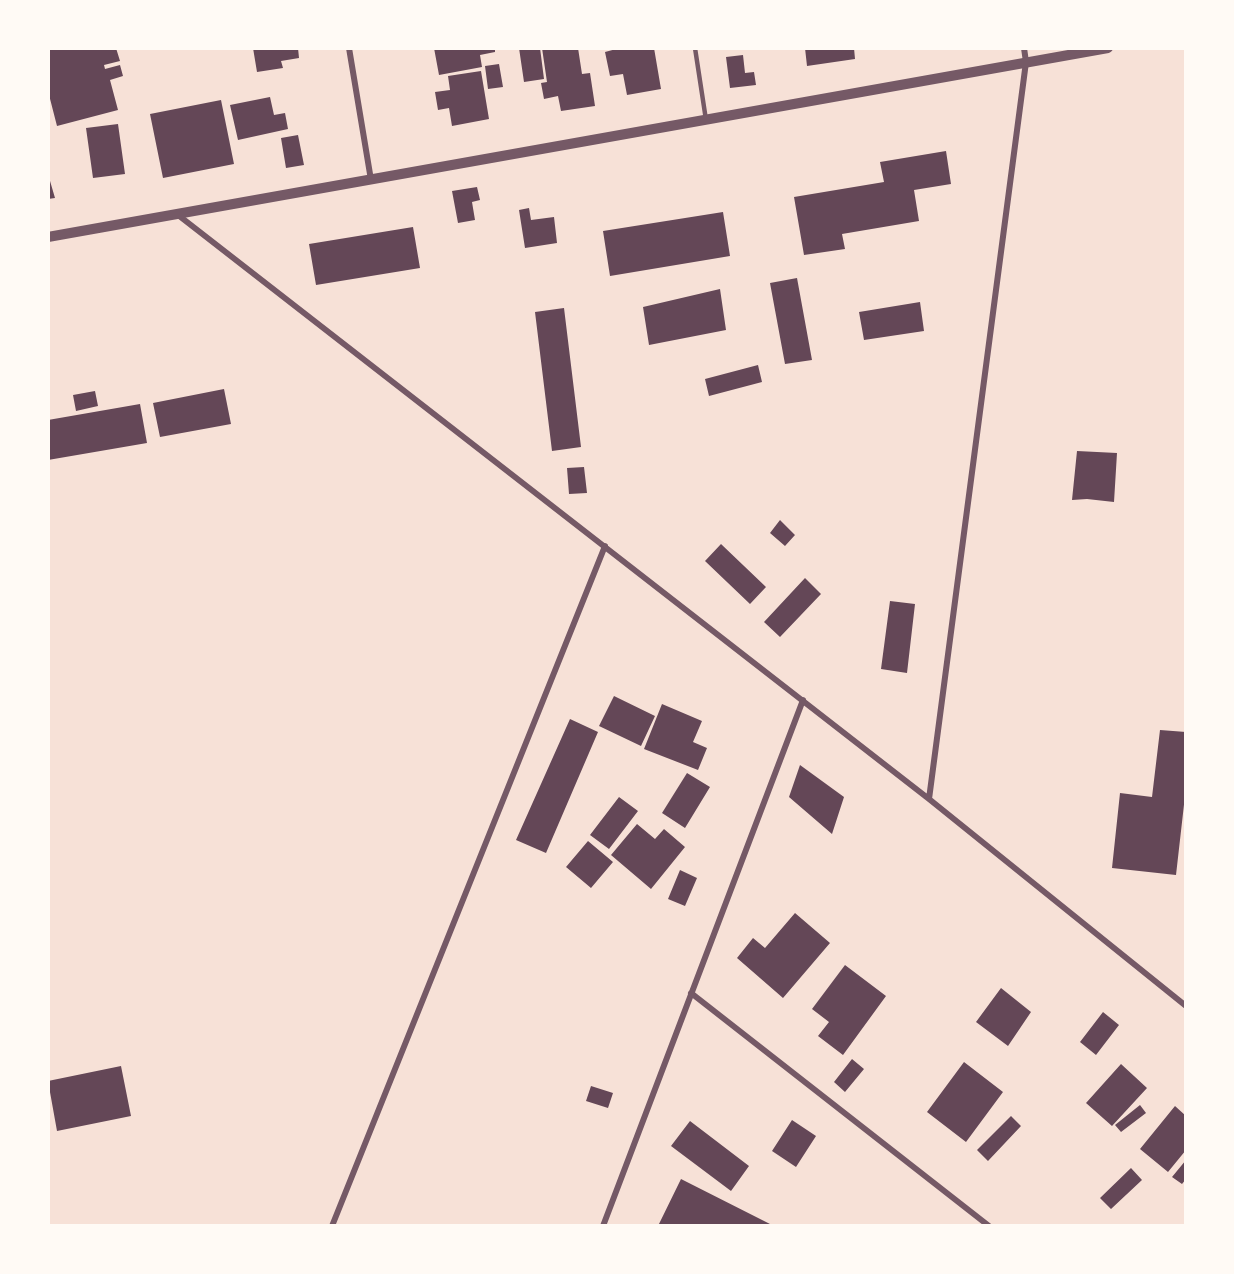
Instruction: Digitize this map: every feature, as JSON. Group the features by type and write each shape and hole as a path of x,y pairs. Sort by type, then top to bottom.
{"street":[{"path":"349,48 370,180"},
{"path":"929,799 1026,63 1024,48"},
{"path":"48,237 1108,48"},
{"path":"178,214 803,700 1186,1006"},
{"path":"332,1226 605,546"},
{"path":"603,1226 803,700"},
{"path":"691,993 981,1223 989,1226"}],"lane":[{"path":"695,48 706,120"}],"building":[{"path":"48,48 116,48 120,61 104,65 105,69 120,65 123,76 110,80 118,110 57,126 48,91"},
{"path":"253,48 298,48 299,58 281,61 283,68 257,72"},
{"path":"434,48 495,48 495,52 480,55 482,67 439,75"},
{"path":"519,48 540,48 544,79 524,82"},
{"path":"542,48 578,48 582,74 590,73 595,106 561,111 558,96 544,99 541,83 547,82"},
{"path":"620,48 654,48 661,89 627,95 623,74 610,76 605,52"},
{"path":"805,48 854,48 855,59 807,66"},
{"path":"743,55 745,73 754,72 756,85 730,88 726,57"},
{"path":"499,64 503,87 488,89 485,66"},
{"path":"481,71 489,119 452,126 449,108 438,110 435,92 450,90 448,76"},
{"path":"270,97 274,115 285,113 288,129 238,140 230,105"},
{"path":"221,100 234,164 163,178 150,114"},
{"path":"118,124 125,174 93,178 86,128"},
{"path":"298,135 304,165 286,168 281,138"},
{"path":"946,151 951,184 914,190 919,221 842,234 845,249 804,255 794,197 884,182 880,162"},
{"path":"48,174 55,198 48,199"},
{"path":"477,187 480,200 472,202 475,220 458,223 452,191"},
{"path":"529,208 531,220 554,217 557,243 525,248 519,210"},
{"path":"723,212 730,256 610,276 603,231"},
{"path":"413,227 420,268 316,285 309,244"},
{"path":"797,278 812,360 785,364 770,283"},
{"path":"720,289 726,330 649,345 643,307"},
{"path":"920,302 924,331 864,340 859,312"},
{"path":"564,308 581,447 552,451 535,312"},
{"path":"758,365 762,382 709,396 705,379"},
{"path":"224,389 231,424 160,437 153,403"},
{"path":"95,391 98,406 76,411 73,395"},
{"path":"140,404 147,443 48,460 48,420"},
{"path":"1077,451 1117,453 1114,502 1072,500"},
{"path":"584,467 587,493 569,494 567,468"},
{"path":"780,520 795,535 785,546 770,533"},
{"path":"721,544 766,587 750,604 705,561"},
{"path":"805,578 821,594 780,637 764,622"},
{"path":"890,601 915,604 907,673 881,669"},
{"path":"614,696 655,716 641,746 599,726"},
{"path":"662,704 702,721 693,742 707,748 698,770 644,749"},
{"path":"570,719 598,732 546,853 516,840"},
{"path":"1160,730 1186,732 1186,787 1176,875 1112,868 1120,793 1152,797"},
{"path":"800,765 844,797 832,834 789,797"},
{"path":"687,773 710,787 685,828 662,813"},
{"path":"619,797 638,811 609,849 590,835"},
{"path":"637,824 655,839 664,829 685,847 651,889 611,855"},
{"path":"588,841 613,862 591,888 566,867"},
{"path":"680,870 697,878 685,906 668,899"},
{"path":"795,913 830,943 783,998 737,958 753,938 765,948"},
{"path":"845,965 886,996 843,1055 818,1036 829,1022 812,1009"},
{"path":"1001,988 1031,1012 1008,1046 976,1022"},
{"path":"1103,1012 1119,1025 1096,1055 1080,1042"},
{"path":"852,1059 864,1069 845,1092 834,1082"},
{"path":"964,1062 1003,1092 966,1142 927,1112"},
{"path":"1121,1064 1147,1088 1112,1126 1086,1103"},
{"path":"121,1066 131,1116 57,1131 48,1081"},
{"path":"591,1086 613,1093 608,1108 586,1101"},
{"path":"1140,1105 1146,1113 1121,1132 1115,1125"},
{"path":"1175,1106 1186,1116 1186,1150 1168,1172 1140,1149"},
{"path":"1011,1116 1021,1126 988,1161 977,1150"},
{"path":"792,1120 816,1136 796,1167 772,1151"},
{"path":"690,1121 749,1166 731,1191 671,1146"},
{"path":"1186,1160 1186,1179 1182,1184 1172,1177"},
{"path":"1131,1168 1142,1180 1111,1209 1100,1198"},
{"path":"681,1179 770,1224 769,1226 658,1226"}]}
